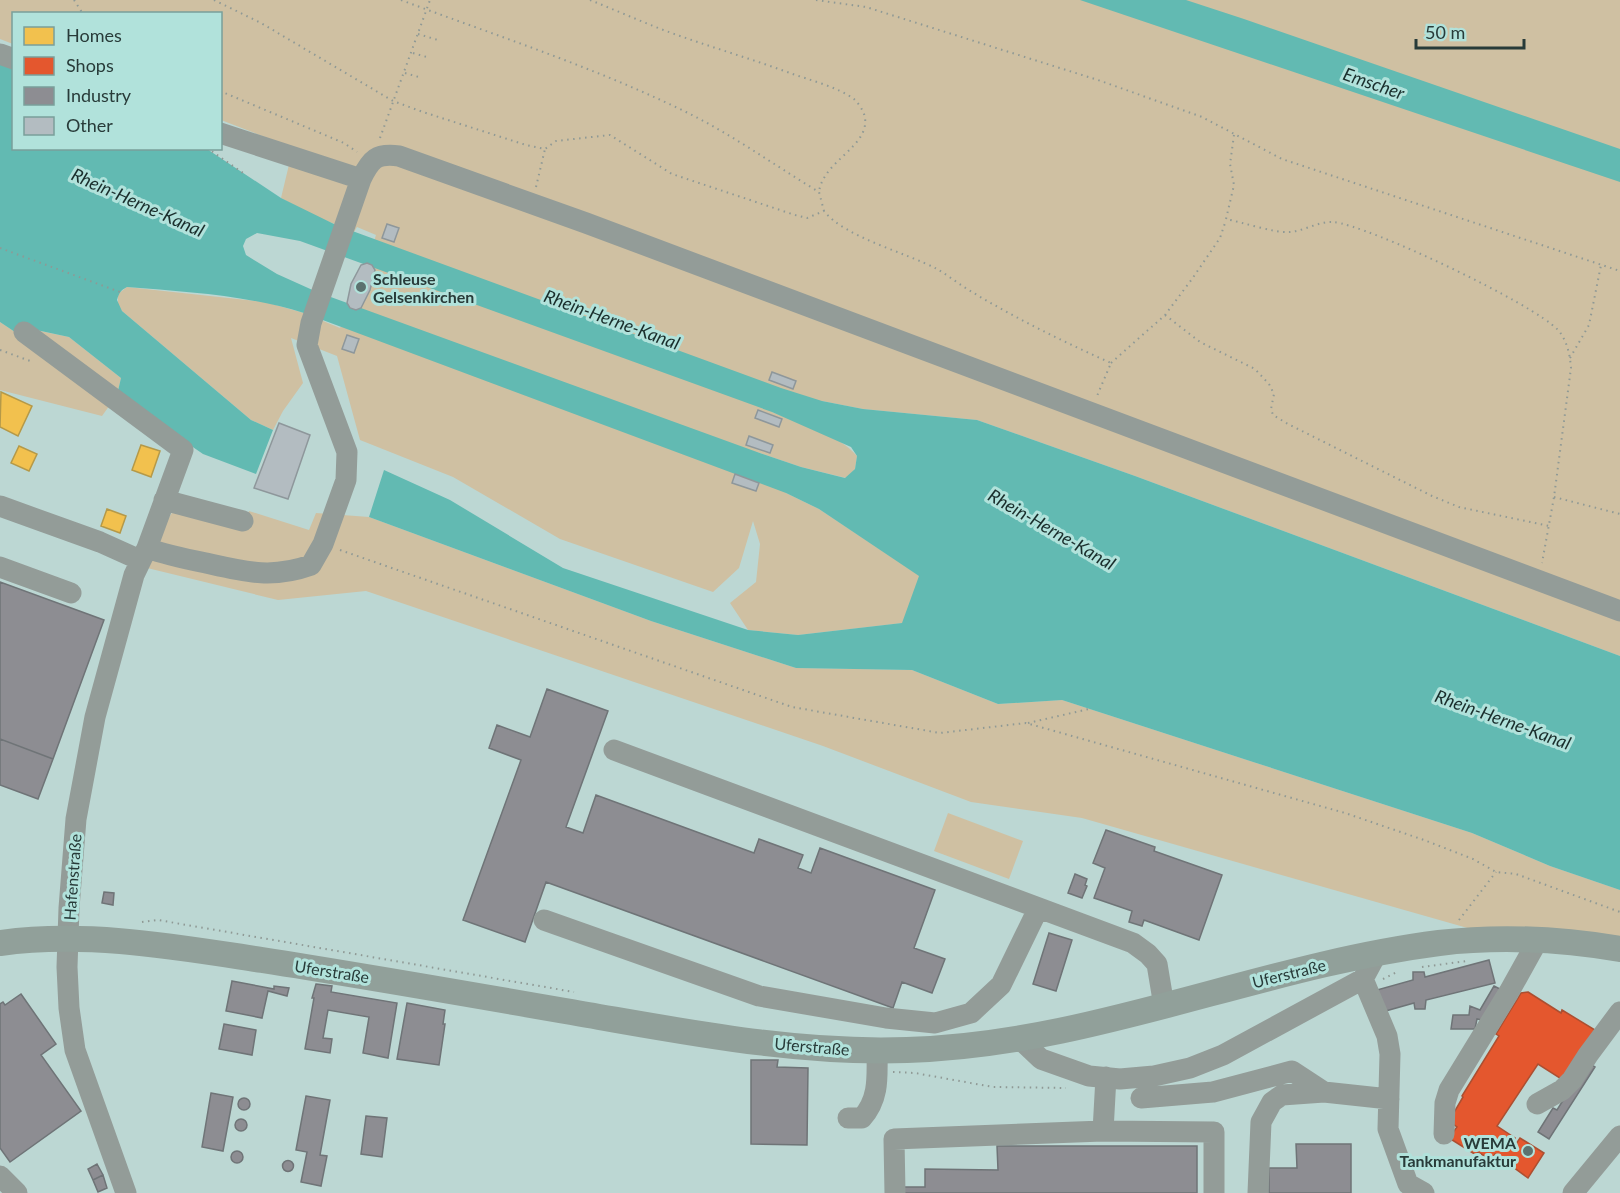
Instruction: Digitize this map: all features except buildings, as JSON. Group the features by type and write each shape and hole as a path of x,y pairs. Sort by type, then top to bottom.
{"main road":[{"name":"Uferstraße","path":"0,943 68,938 191,949 758,1042 834,1049 877,1050 973,1047 1020,1039 1090,1025 1325,964 1442,943 1479,940 1538,940 1620,949"}],"street":[{"path":"222,133 370,166"},
{"path":"0,506 100,542 143,554 164,554 253,574 291,572 311,565 323,544 346,480 347,452 307,345 311,323 370,166 388,155 399,156 532,204 1620,611"},
{"name":"Hafenstraße","path":"24,332 183,450 143,554 95,717 75,819 68,938 69,1008 75,1050 126,1193"},
{"path":"164,500 243,520"},
{"path":"0,567 71,593"},
{"path":"614,750 1133,943 1157,964 1164,1006"},
{"path":"544,920 759,996 886,1018 935,1023 971,1013 1001,985 1038,909"},
{"path":"1444,1134 1445,1103 1449,1090 1538,940"},
{"path":"1020,1039 1041,1059 1089,1076 1120,1078 1154,1076 1190,1068 1224,1055 1363,979 1377,953"},
{"path":"1363,979 1387,1036 1390,1054 1388,1129 1413,1190"},
{"path":"1537,1104 1562,1090 1572,1080 1587,1055 1620,1012"},
{"path":"848,1118 862,1118 874,1101 878,1084 877,1050"},
{"path":"1141,1098 1213,1092 1292,1071 1324,1092"},
{"path":"1103,1131 1106,1077"},
{"path":"1258,1193 1260,1122 1272,1102 1282,1095 1324,1092 1389,1099"},
{"path":"895,1193 894,1139 1103,1131 1214,1132 1214,1193"},
{"path":"1573,1193 1620,1136"},
{"path":"0,1176 17,1193"}],"path":[{"path":"214,0 261,23 393,101 474,129 545,149"},
{"path":"401,0 534,48 670,105 728,135 819,192"},
{"path":"222,92 344,143 370,166 430,0"},
{"path":"590,0 664,30 759,61 838,91 854,100 865,117 865,128 860,138 828,169 820,182 819,192 824,211 831,220 846,229 938,270 972,292 1046,332 1111,363"},
{"path":"816,0 866,7 1098,80 1202,117 1282,159 1620,271"},
{"path":"418,34 438,40"},
{"path":"412,52 430,58"},
{"path":"404,72 422,78"},
{"path":"532,204 545,149 556,141 610,135 672,174 697,184 807,218 824,211"},
{"path":"1090,413 1111,363 1165,315 1220,238 1234,185 1230,164 1234,135"},
{"path":"210,150 246,176"},
{"path":"1226,219 1288,232 1331,222 1371,234 1432,260 1518,303 1548,321 1559,331 1566,344 1571,368 1554,497 1539,582"},
{"path":"0,248 120,292"},
{"path":"1570,358 1588,325 1601,265"},
{"path":"1165,315 1200,342 1255,369 1269,384 1274,394 1271,409 1274,415 1297,429 1432,496 1459,507 1549,526"},
{"path":"1554,497 1620,514"},
{"path":"323,544 792,707 940,733 1026,723 1089,709"},
{"path":"1026,723 1345,813 1473,859 1496,872 1516,874 1620,912"},
{"path":"1442,943 1496,872"},
{"path":"572,991 580,995"}],"shaded area":[{"path":"0,0 1620,0 1620,656 1135,476 977,420 863,409 822,401 772,412 829,435 850,448 857,456 855,469 846,478 801,467 757,452 786,493 819,509 920,576 903,623 798,635 748,630 730,603 756,582 760,544 753,521 739,568 713,592 560,539 453,477 360,440 337,356 291,338 303,383 273,430 251,420 122,311 118,304 118,294 127,287 265,302 304,313 340,328 350,308 361,308 370,290 375,270 367,263 376,235 357,227 354,232 310,214 281,198 293,148 222,120 222,12 12,12 12,44 0,39"},
{"path":"0,322 21,336 26,328 69,337 121,378 117,395 102,416 0,390"},
{"path":"173,511 244,528 249,511 309,530 316,513 369,517 651,621 796,668 912,670 998,704 1062,700 1472,833 1550,866 1620,890 1620,940 1471,929 1082,818 971,802 823,746 366,591 278,600 139,566"},
{"path":"948,813 1023,841 1009,879 934,851"}],"water":[{"name":"Emscher","path":"1080,0 1186,0 1244,19 1620,149 1620,182"},
{"name":"Rhein-Herne-Kanal","path":"0,64 12,69 12,150 209,150 281,198 336,225 781,388 822,401 863,409 977,420 1135,476 1620,656 1620,890 1550,866 1472,833 1062,700 998,704 912,670 796,668 651,621 369,517 384,470 450,500 563,568 748,630 798,635 902,623 919,576 819,509 786,493 304,313 239,298 127,287 123,289 117,300 122,311 251,420 273,430 256,474 203,454 117,395 121,378 69,337 27,328 21,336 0,322","holes":["257,233 300,241 772,412 851,447 857,456 855,469 845,478 801,467 317,292 277,274 246,255 243,246 246,239"]}],"place":[{"name":"Schleuse Gelsenkirchen","path":"361,287"},
{"name":"WEMA Tankmanufaktur","path":"1528,1151"}]}
